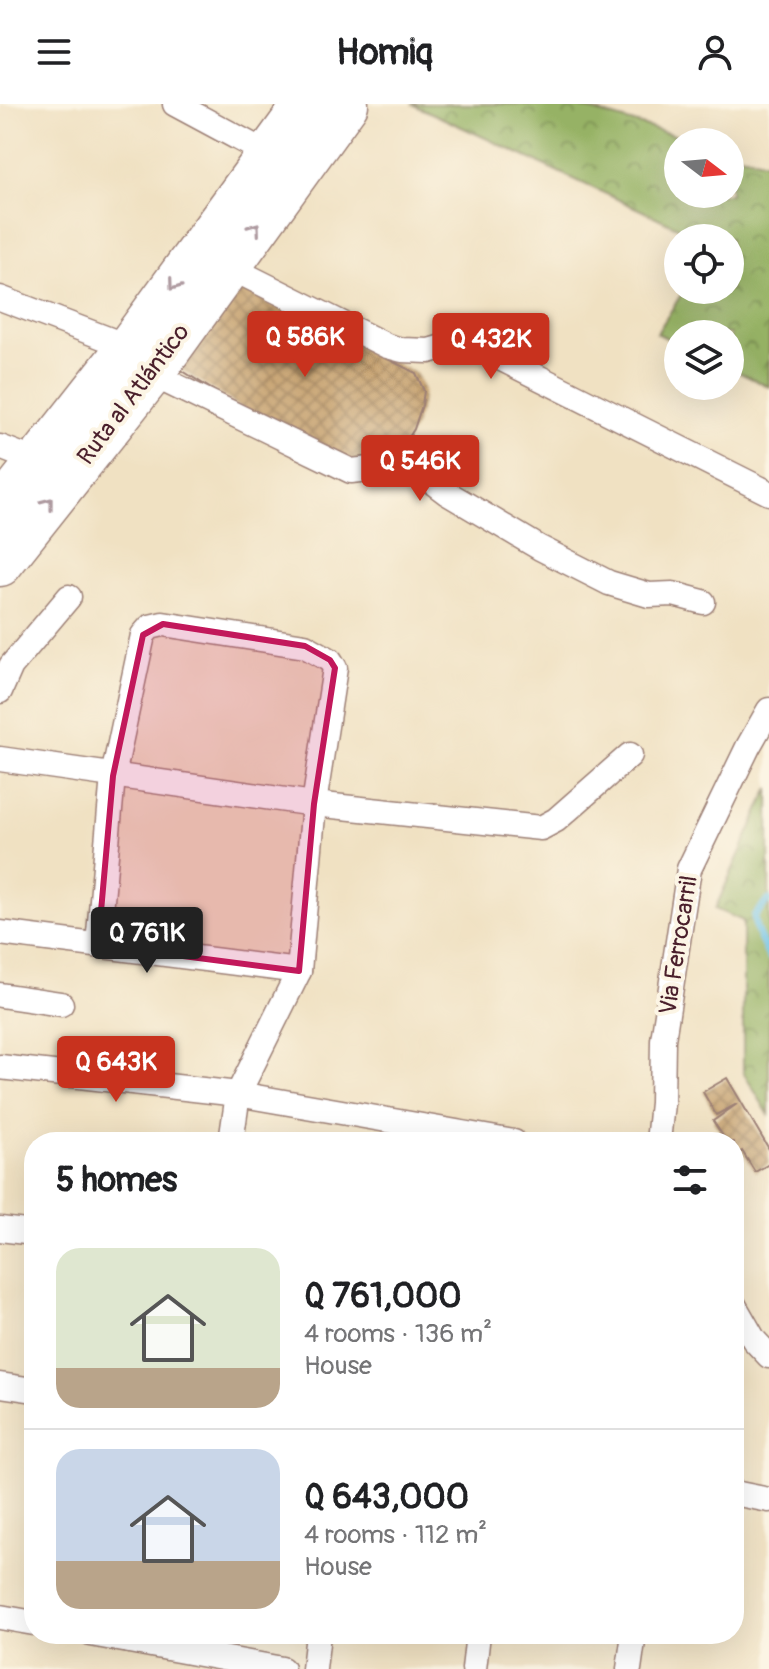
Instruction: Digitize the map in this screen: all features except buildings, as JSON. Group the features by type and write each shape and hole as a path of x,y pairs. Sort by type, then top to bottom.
{"highway":[{"name":"Ruta al Atlántico","path":"0,564 140,360 268,154 306,104"},
{"name":"Ruta al Atlántico","path":"0,511 19,454 140,360 227,266 346,104"}],"street":[{"path":"175,104 268,154"},
{"path":"227,266 387,346 429,351 456,343 480,348 769,493"},
{"path":"0,298 140,360 351,471 400,466 419,472 447,493 540,548 609,583 649,595 673,594 703,602"},
{"path":"0,691 11,666 69,597"},
{"path":"98,945 113,776 143,635 150,627 163,624 305,646 330,660 335,668 314,804 299,971 238,1094 232,1132"},
{"name":"Via Ferrocarril","path":"659,1132 663,1040 689,869 769,710"},
{"path":"0,759 314,804 541,828 556,820 630,755"},
{"path":"0,933 299,971"},
{"path":"0,995 61,1004"},
{"path":"0,1067 238,1094 456,1132"},
{"path":"0,1229 24,1232"},
{"path":"0,1385 24,1389"},
{"path":"744,1495 769,1500"},
{"path":"0,1607 0,1617 24,1621"},
{"path":"176,1644 282,1669"},
{"path":"314,1669 317,1644"},
{"path":"474,1669 477,1644"},
{"path":"629,1669 633,1644"}],"highlighted area":[{"path":"163,624 305,646 330,660 335,668 314,804 299,971 98,945 113,776 143,635"}],"green space":[{"path":"412,104 570,104 664,132 664,208 744,208 744,156 769,163 769,207 764,224 769,227 769,387 744,375 744,320 665,320 675,304 744,304 744,224 671,224"},
{"path":"664,322 664,337 657,333"},
{"path":"769,788 769,1115 743,1072 743,921 715,909"}],"waterway":[{"path":"769,900 754,916 756,929 769,957"}]}
